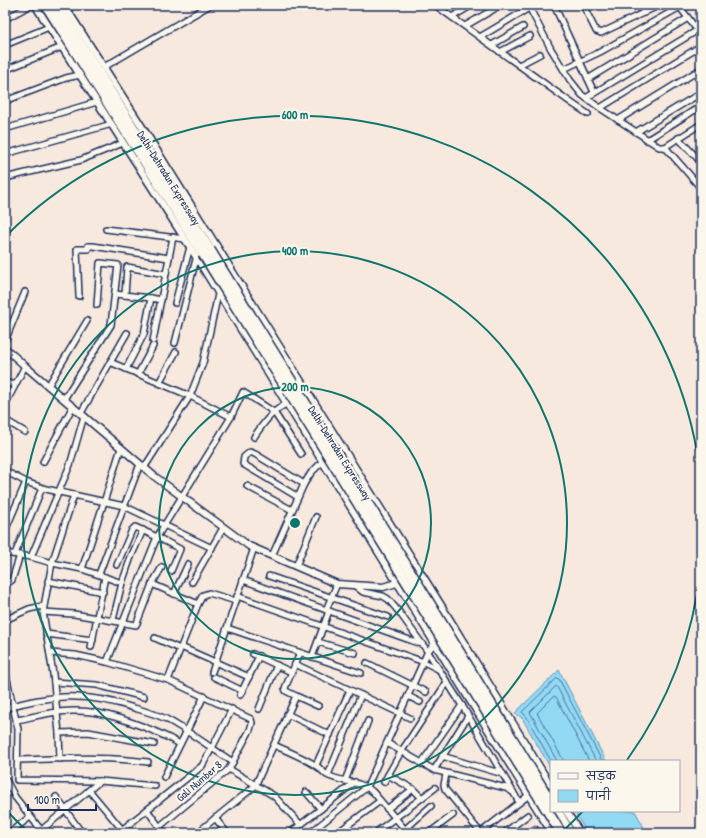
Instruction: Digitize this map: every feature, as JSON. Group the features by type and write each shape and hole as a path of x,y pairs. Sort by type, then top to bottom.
{"highway":[{"name":"Delhi-Dehradun Expressway","path":"46,5 102,72 203,254 561,833"},
{"name":"Delhi-Dehradun Expressway","path":"56,5 120,99 203,254 417,583 550,800"},
{"path":"558,812 570,833"}],"street":[{"path":"5,19 31,5"},
{"path":"35,5 184,239 190,247 203,254 218,294 395,584 430,648 523,799 552,833"},
{"path":"64,5 102,72 210,5"},
{"path":"435,5 588,114"},
{"path":"452,17 472,5"},
{"path":"465,26 501,5"},
{"path":"554,5 594,92"},
{"path":"583,5 596,31 599,33 605,32 660,5"},
{"path":"640,5 644,12"},
{"path":"480,37 529,6 570,80 586,98 600,108 659,147 665,146 700,125"},
{"path":"564,69 580,62 679,6 699,32 586,98"},
{"path":"588,79 688,18"},
{"path":"5,45 49,27"},
{"path":"492,45 523,27"},
{"path":"500,52 530,36"},
{"path":"600,108 701,46"},
{"path":"5,70 62,47"},
{"path":"519,65 540,54"},
{"path":"618,120 701,68"},
{"path":"695,73 701,83"},
{"path":"5,101 66,78 80,75"},
{"path":"636,132 701,92"},
{"path":"120,99 420,573 550,784"},
{"path":"5,129 97,102"},
{"path":"647,140 701,106"},
{"path":"5,154 112,124"},
{"path":"678,138 701,162"},
{"path":"5,178 81,160 123,143"},
{"path":"665,146 701,188"},
{"path":"106,229 184,239"},
{"path":"138,374 153,344 173,237"},
{"path":"79,296 77,249 88,249 88,246 93,246 169,258"},
{"path":"175,303 190,247"},
{"path":"175,343 203,254"},
{"path":"64,399 111,325 118,265 100,263 97,305"},
{"path":"125,295 127,267 166,274"},
{"path":"5,341 26,292"},
{"path":"115,294 161,300"},
{"path":"99,574 124,506 142,466 190,396 201,371 218,294"},
{"path":"126,369 144,334 152,298"},
{"path":"48,386 87,321"},
{"path":"31,557 70,466 82,414 127,333"},
{"path":"5,348 142,466 223,528 254,548 337,584 383,587 395,584 420,573"},
{"path":"159,383 176,352"},
{"path":"110,362 190,396 231,417"},
{"path":"5,405 25,366"},
{"path":"5,382 15,385"},
{"path":"107,662 157,537 231,417 243,392 276,410 301,454"},
{"path":"254,437 266,420 276,410 286,404"},
{"path":"43,462 73,406"},
{"path":"5,420 25,432"},
{"path":"82,569 121,448"},
{"path":"298,497 243,464 244,457 250,452 255,454 304,484"},
{"path":"272,556 304,484 321,463"},
{"path":"5,471 26,482 42,488 59,493 124,506 212,548"},
{"path":"5,531 26,482"},
{"path":"247,486 292,510"},
{"path":"5,585 12,580 18,555 42,488"},
{"path":"60,759 54,682 43,609 52,563 74,495"},
{"path":"296,566 316,517"},
{"path":"117,566 134,528 136,527 181,550 171,571"},
{"path":"192,582 223,528"},
{"path":"113,620 122,583 144,530"},
{"path":"254,548 216,661 213,675 242,693 259,656"},
{"path":"5,553 31,557 82,569 122,583"},
{"path":"174,594 188,564"},
{"path":"5,620 29,609 43,609 113,620 134,625 137,624 152,584 162,567"},
{"path":"269,576 388,617"},
{"path":"91,647 105,577"},
{"path":"243,580 430,648 439,670 462,705 513,792"},
{"path":"48,581 103,592"},
{"path":"152,584 198,604"},
{"path":"312,657 323,626 330,598 337,584"},
{"path":"353,585 363,592 383,596 388,600 399,612 422,644"},
{"path":"168,680 198,604 203,595 206,593 237,598 323,626 424,662 439,670"},
{"path":"227,628 361,673"},
{"path":"46,634 92,640"},
{"path":"154,638 216,661 249,677"},
{"path":"318,642 355,653"},
{"path":"310,833 367,787 430,648"},
{"path":"50,653 75,655 107,662 156,676 232,709 202,766 122,832 89,790"},
{"path":"300,653 285,689 318,706"},
{"path":"253,654 291,672"},
{"path":"295,664 410,718"},
{"path":"367,664 426,692"},
{"path":"259,709 277,666"},
{"path":"5,670 17,720 19,739 17,780"},
{"path":"54,682 97,685 144,697"},
{"path":"384,782 401,752 447,682"},
{"path":"316,765 350,690"},
{"path":"328,775 361,695"},
{"path":"5,708 55,697 82,696 114,702 156,715 186,731 233,762"},
{"path":"164,777 204,696"},
{"path":"196,833 255,786 296,696"},
{"path":"408,696 420,702"},
{"path":"421,764 462,705"},
{"name":"Gali Number 8","path":"160,827 229,769 250,730 252,721 250,718 232,709"},
{"path":"17,720 56,712 78,710 98,712 157,732 180,744"},
{"path":"287,714 330,735"},
{"path":"434,770 468,716"},
{"path":"345,781 368,721"},
{"path":"59,733 88,732 154,744"},
{"path":"387,743 421,764 434,770 506,788 523,799"},
{"path":"274,745 316,765 328,775 345,781 355,782 367,787 395,818 404,832 412,822 431,806"},
{"path":"442,756 503,774"},
{"path":"18,760 96,758 148,762"},
{"path":"229,769 255,786 274,796 301,825"},
{"path":"446,774 444,785 445,789 480,833 523,799"},
{"path":"388,775 413,789 422,798"},
{"path":"100,780 40,832 12,793 6,780 100,780 155,786"},
{"path":"290,833 355,782"},
{"path":"375,833 435,788"},
{"path":"387,809 413,789"},
{"path":"306,792 321,809"},
{"path":"56,797 82,833"},
{"path":"338,833 380,801"},
{"path":"147,810 164,833"},
{"path":"567,812 580,833"},
{"path":"428,833 453,815"},
{"path":"504,833 528,815"},
{"path":"10,833 30,817"},
{"path":"215,818 227,833"},
{"path":"529,833 535,829 538,833"}],"water":[{"path":"559,670 605,760 550,760 550,767 522,718 515,713"},
{"path":"575,812 636,812 647,833 587,833"}]}
